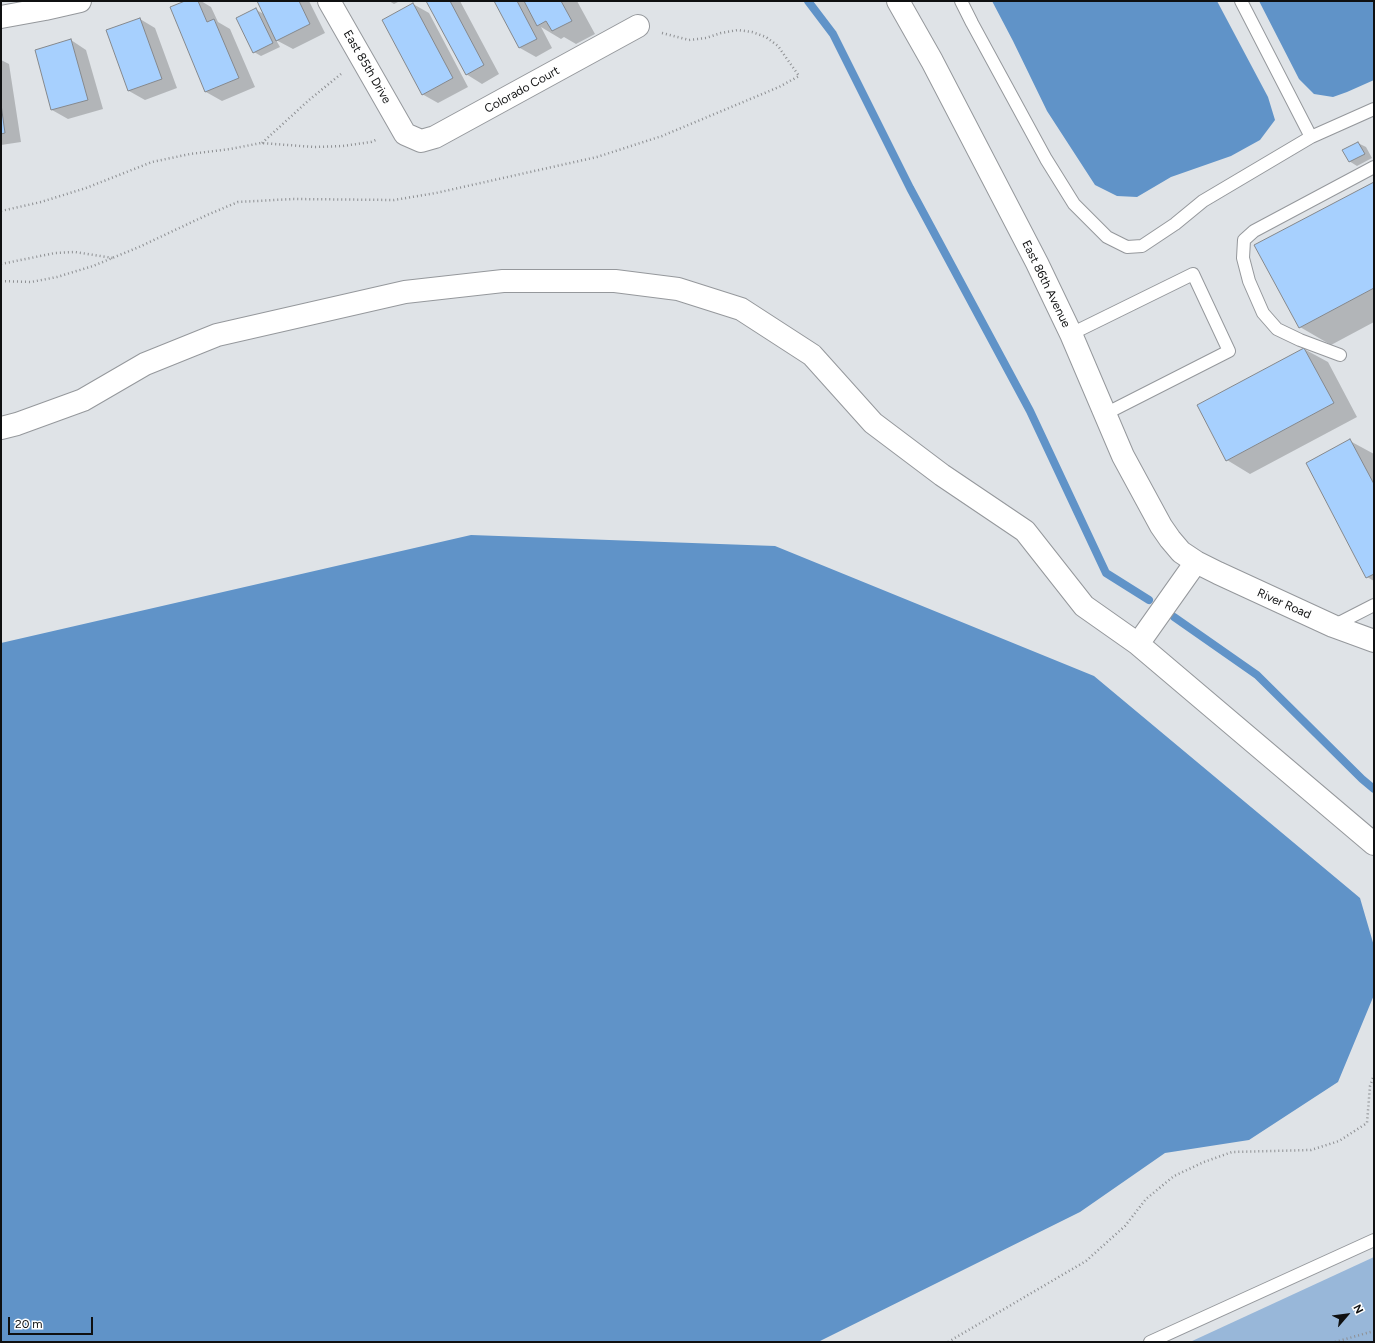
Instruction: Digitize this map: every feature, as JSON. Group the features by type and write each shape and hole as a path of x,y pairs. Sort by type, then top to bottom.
{"street":[{"path":"1,17 80,1"},
{"name":"East 85th Drive","path":"329,1 404,132"},
{"name":"East 86th Avenue","path":"898,1 932,61 1023,235 1071,334 1123,456 1161,526 1181,552 1196,562"},
{"name":"Colorado Court","path":"404,132 421,141 435,137 638,26"},
{"path":"1,428 17,424 83,400 145,364 217,335 405,292 503,281 615,281 678,289 741,309 812,355 873,423 942,475 1025,531 1084,606 1138,644 1374,844"},
{"path":"1138,644 1196,562"},
{"name":"River Road","path":"1196,562 1250,589 1334,626 1374,641"}],"lane":[{"path":"961,1 1046,159 1074,204 1107,237 1127,247 1142,246 1175,224 1203,201 1311,137 1374,109"},
{"path":"1241,1 1311,137"},
{"path":"1340,355 1300,340 1278,329 1263,313 1249,281 1243,258 1244,240 1254,231 1374,167"},
{"path":"1071,334 1193,274 1229,351 1105,414"},
{"path":"1334,626 1374,605"},
{"path":"1150,1342 1374,1240"}],"path":[{"path":"1,281 31,282 57,277 113,258 206,215 238,202 287,199 353,198 394,200 436,193 597,157 662,136 779,87 799,76 778,46 766,38 752,32 738,30 721,32 706,38 689,40 638,26"},
{"path":"262,143 309,100 344,72 358,51"},
{"path":"1,211 41,202 86,188 152,162 190,154 230,150 262,143 314,147 343,146 371,142 404,132"},
{"path":"1,264 54,253 75,252 113,258"},
{"path":"948,1342 1086,1261 1125,1226 1146,1199 1174,1176 1204,1162 1232,1152 1311,1150 1339,1141 1367,1123 1370,1086 1374,1075"},
{"path":"1335,1342 1374,1331"}],"shaded area":[{"path":"992,1 1217,1 1268,97 1275,120 1260,140 1231,156 1171,177 1137,197 1117,196 1095,185 1047,111"},
{"path":"1259,1 1374,1 1374,80 1333,97 1314,94 1299,79"},
{"path":"471,535 775,546 1094,676 1360,898 1374,946 1374,995 1338,1082 1249,1140 1165,1153 1080,1212 818,1342 1,1342 1,643"},
{"path":"1374,1257 1374,1342 1190,1342"}],"building":[{"path":"185,1 198,1 207,22 214,19 239,78 205,92 170,7"},
{"path":"257,1 299,1 310,24 276,41"},
{"path":"426,1 450,1 484,65 466,75"},
{"path":"494,1 517,1 537,39 519,48"},
{"path":"524,1 561,1 572,21 552,31 546,21 537,26"},
{"path":"413,3 453,78 422,95 382,20"},
{"path":"256,8 273,43 253,53 236,18"},
{"path":"140,18 162,79 128,91 106,30"},
{"path":"71,39 88,100 51,110 35,50"},
{"path":"1,104 5,133 1,134"},
{"path":"1358,142 1365,154 1349,162 1342,150"},
{"path":"1374,182 1374,288 1299,328 1254,245"},
{"path":"1304,348 1334,403 1226,461 1197,405"},
{"path":"1350,439 1374,484 1374,574 1366,578 1306,463"}],"waterway":[{"path":"808,1 833,34 910,188 1030,411 1106,573 1149,600"},
{"path":"1174,617 1257,675 1362,779 1374,789"}]}
